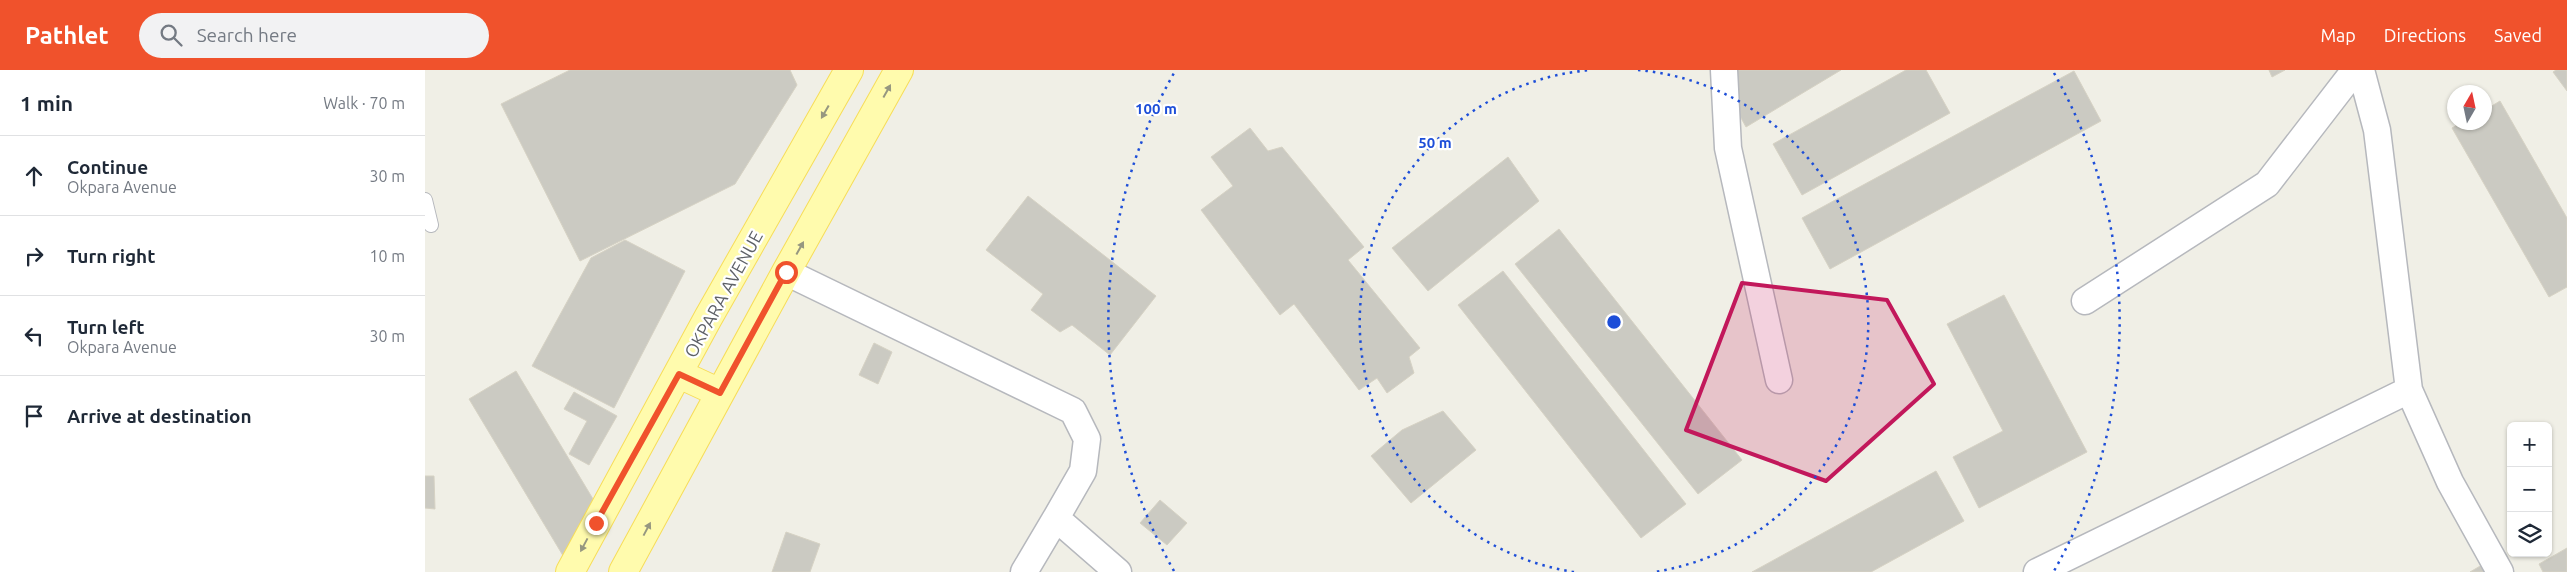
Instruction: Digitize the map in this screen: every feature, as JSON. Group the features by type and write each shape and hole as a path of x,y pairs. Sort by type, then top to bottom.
{"main road":[{"name":"OKPARA AVENUE","path":"570,572 708,318 849,70"},
{"path":"623,572 786,272 899,70"},
{"path":"679,374 720,393"}],"street":[{"path":"1724,70 1728,148 1779,380"},
{"path":"2085,300 2267,184 2355,70"},
{"path":"2361,70 2377,130 2409,390 2451,482 2500,572"},
{"path":"786,272 1073,411 1087,439 1083,471 1024,572"},
{"path":"2037,572 2409,390"},
{"path":"1056,518 1117,572"}],"lane":[{"path":"425,200 431,225"}],"highlighted area":[{"path":"1742,283 1887,300 1934,384 1826,481 1686,430"}],"building":[{"path":"570,70 790,70 797,85 735,184 580,261 501,104"},
{"path":"1736,70 1841,70 1746,127 1735,107"},
{"path":"1906,70 1926,70 1950,113 1802,195 1773,144"},
{"path":"2269,70 2285,70 2272,77"},
{"path":"2556,70 2567,70 2567,91 2553,72"},
{"path":"2074,71 2101,121 1830,269 1802,218"},
{"path":"2500,101 2567,218 2567,287 2549,297 2453,130 2492,130 2492,106"},
{"path":"1250,128 1268,151 1282,147 1364,247 1348,260 1420,348 1409,357 1414,373 1387,393 1377,378 1359,390 1294,304 1280,315 1201,210 1233,186 1211,157"},
{"path":"1508,157 1539,201 1428,291 1392,248"},
{"path":"1028,196 1156,296 1110,355 1072,325 1060,332 1031,310 1043,294 986,250"},
{"path":"1559,229 1742,460 1698,494 1515,264"},
{"path":"625,240 685,271 614,408 532,366 591,258"},
{"path":"1503,271 1686,504 1641,538 1458,305"},
{"path":"2004,295 2087,452 1979,508 1953,457 2003,431 1947,324"},
{"path":"874,343 892,352 878,384 859,375"},
{"path":"516,371 593,499 565,559 469,399"},
{"path":"574,392 617,416 589,465 569,454 587,421 564,409"},
{"path":"1443,411 1476,450 1411,503 1371,456 1402,430"},
{"path":"1936,471 1964,521 1871,572 1752,572"},
{"path":"425,476 434,476 435,509 425,508"},
{"path":"1160,500 1187,523 1167,545 1140,523"},
{"path":"786,532 820,544 810,572 772,572"},
{"path":"2567,548 2567,572 2543,572 2539,564"},
{"path":"2487,562 2492,572 2470,572"}],"route":[{"path":"596,523 679,374 720,393 786,272"}]}
